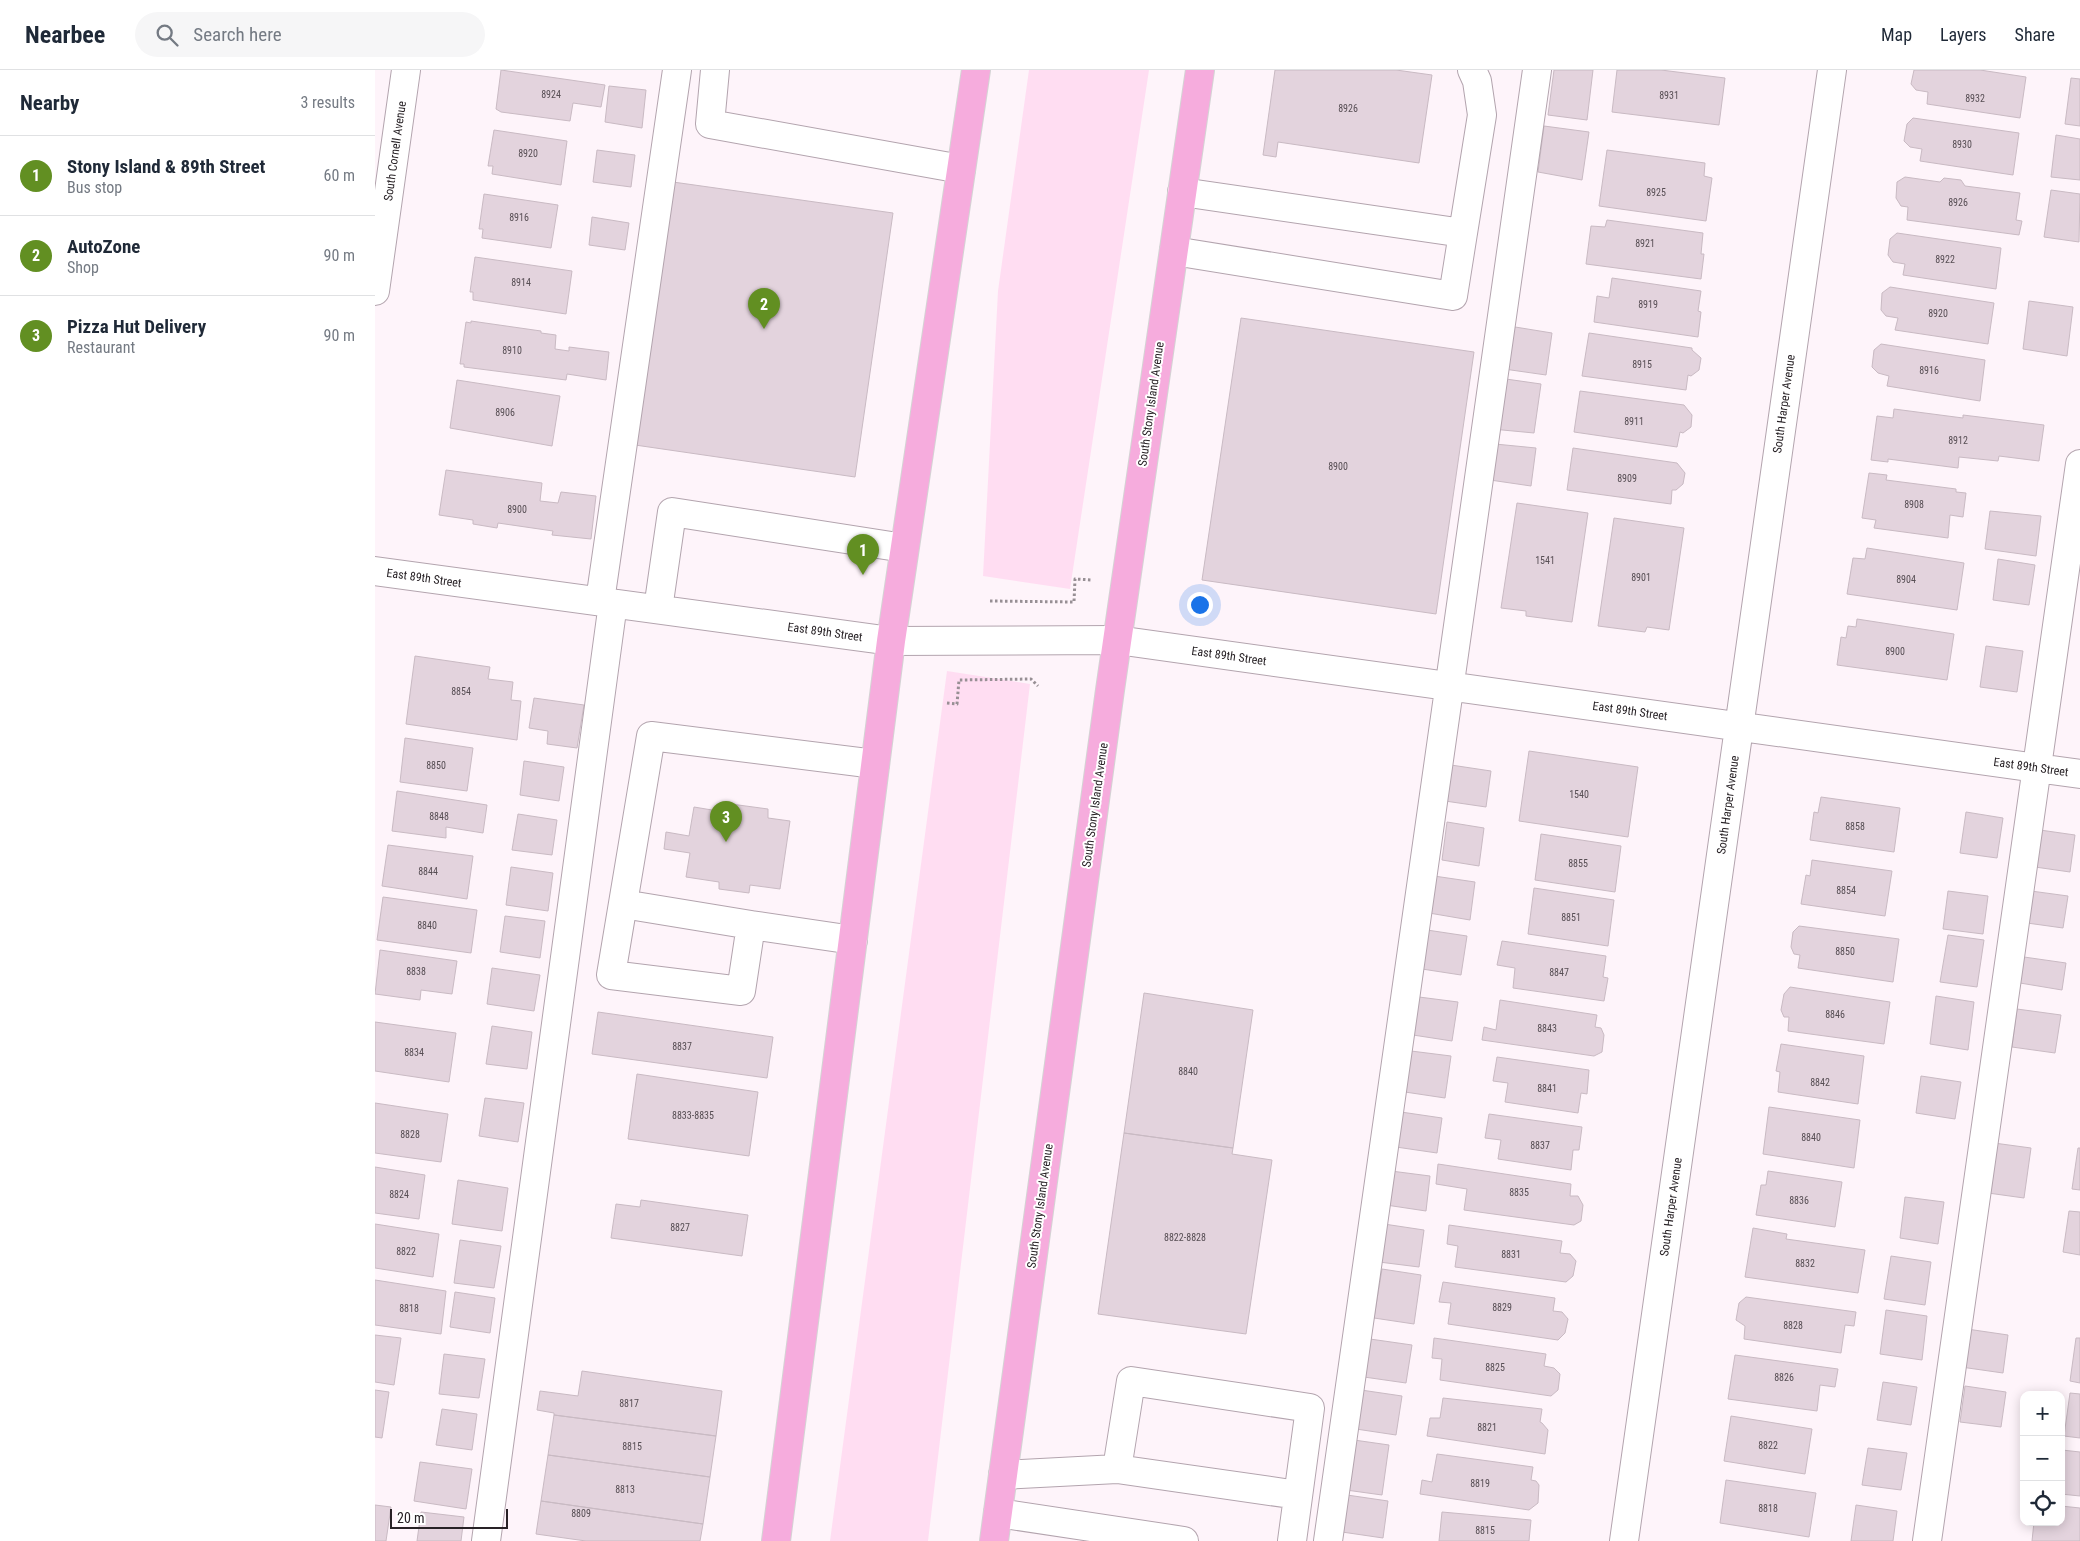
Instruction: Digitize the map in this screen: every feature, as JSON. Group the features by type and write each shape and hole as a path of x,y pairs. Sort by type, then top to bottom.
{"highway":[{"path":"776,1541 891,641 976,70"},
{"name":"South Stony Island Avenue","path":"994,1541 1117,640 1200,70"}],"street":[{"name":"South Cornell Avenue","path":"375,291 406,70"},
{"path":"486,1541 677,70"},
{"path":"715,70 710,124 961,169"},
{"path":"1174,251 1453,296 1482,115 1477,81 1472,70"},
{"path":"1328,1541 1537,70"},
{"name":"South Harper Avenue","path":"1624,1541 1832,70"},
{"path":"1182,192 1463,233"},
{"path":"1927,1541 2080,464"},
{"path":"658,609 672,512 904,548"},
{"name":"East 89th Street","path":"375,571 891,641 1117,640 2080,774"},
{"path":"751,925 741,991 611,975 651,736 875,764"},
{"path":"623,904 853,940"},
{"path":"1117,1469 1131,1381 1310,1408 1292,1541"},
{"path":"1003,1475 1117,1469 1298,1495"},
{"path":"998,1512 1184,1541"}],"path":[{"path":"990,601 1074,602 1075,579 1093,580"},
{"path":"947,703 957,704 959,680 1031,679 1038,686"}],"shaded area":[{"path":"1029,70 1149,70 1070,589 983,576 998,291"},
{"path":"947,671 1030,684 928,1541 830,1541"}],"building":[{"path":"501,70 605,85 601,107 573,103 570,121 501,112 496,109"},
{"path":"1275,70 1396,70 1432,75 1419,163 1278,142 1276,157 1263,155"},
{"path":"1554,70 1593,70 1587,120 1548,115"},
{"path":"1617,70 1661,70 1725,78 1719,125 1612,112"},
{"path":"1914,70 1980,70 2026,77 2020,118 1927,104 1928,92 1916,90 1911,84"},
{"path":"2071,78 2080,79 2080,126 2065,124"},
{"path":"609,86 646,90 642,128 605,122"},
{"path":"1913,118 2019,133 2013,175 1920,161 1922,149 1910,147 1904,141 1907,124"},
{"path":"1544,126 1589,132 1582,180 1538,172"},
{"path":"494,130 567,141 561,185 492,174 493,166 488,166"},
{"path":"2056,135 2080,139 2080,180 2051,177"},
{"path":"597,150 635,155 631,187 593,182"},
{"path":"1607,150 1705,163 1704,176 1712,178 1706,221 1599,206"},
{"path":"1905,177 1940,182 1944,178 1961,180 1965,186 2020,193 2016,220 2022,221 2019,235 1907,220 1908,207 1901,206 1896,198 1897,182"},
{"path":"673,182 893,213 855,477 635,445"},
{"path":"2051,190 2080,194 2079,242 2044,237"},
{"path":"484,194 558,205 551,248 482,238 483,229 479,229"},
{"path":"592,217 629,223 625,250 589,245"},
{"path":"1607,220 1703,233 1701,254 1704,254 1701,279 1586,264 1591,226 1605,227"},
{"path":"1897,233 2001,248 1996,289 1903,275 1905,264 1893,262 1888,255 1890,239"},
{"path":"475,257 572,271 566,314 473,300 473,292 470,292"},
{"path":"1612,278 1701,291 1698,311 1701,312 1698,337 1594,322 1597,296 1609,298"},
{"path":"1890,287 1994,303 1988,344 1895,330 1898,318 1886,316 1881,310 1882,293"},
{"path":"2029,301 2073,307 2067,356 2023,349"},
{"path":"1241,318 1474,352 1436,614 1202,580"},
{"path":"471,321 541,331 541,333 556,335 555,349 569,351 569,347 609,352 606,380 567,374 566,380 464,367 464,364 460,364 466,322 471,323"},
{"path":"1509,326 1552,333 1546,375 1504,369"},
{"path":"1589,333 1692,348 1701,358 1699,370 1691,376 1688,375 1686,390 1582,376"},
{"path":"1881,344 1985,360 1980,401 1887,386 1889,376 1878,373 1872,367 1874,350"},
{"path":"1499,378 1541,384 1534,433 1492,429"},
{"path":"457,380 560,396 552,446 450,428"},
{"path":"1580,391 1684,405 1692,415 1691,427 1683,433 1680,432 1677,447 1574,432"},
{"path":"1894,409 1963,418 1963,415 2044,425 2039,461 1999,456 1998,461 1959,457 1958,468 1888,459 1888,462 1871,460 1877,416 1893,418"},
{"path":"1495,444 1536,448 1531,486 1490,480"},
{"path":"1573,448 1677,463 1685,473 1683,484 1676,490 1672,490 1671,504 1567,490"},
{"path":"446,470 542,483 540,501 558,503 561,492 596,496 591,539 552,535 553,531 498,523 497,528 473,524 473,520 439,515"},
{"path":"1869,473 1887,475 1886,480 1956,489 1956,492 1966,493 1963,517 1950,515 1948,538 1874,528 1876,520 1862,518"},
{"path":"1517,503 1588,513 1572,622 1526,616 1526,611 1501,608"},
{"path":"1990,511 2041,516 2036,556 1985,549"},
{"path":"1614,518 1684,528 1669,630 1647,627 1645,632 1598,626"},
{"path":"1867,548 1964,563 1957,610 1847,594 1853,558 1865,559"},
{"path":"1998,559 2035,565 2029,605 1993,600"},
{"path":"1857,619 1954,634 1947,680 1837,665 1841,637 1846,638 1848,626 1856,627"},
{"path":"1986,646 2023,651 2017,692 1980,687"},
{"path":"415,656 490,667 488,679 513,682 511,700 521,701 517,740 406,724"},
{"path":"534,698 584,705 577,748 547,744 548,731 529,728"},
{"path":"405,738 473,748 467,791 400,782"},
{"path":"1529,751 1638,767 1628,837 1519,821"},
{"path":"524,761 564,767 559,801 520,795"},
{"path":"1451,765 1491,771 1486,807 1445,801"},
{"path":"397,791 487,805 483,833 446,827 446,838 392,831"},
{"path":"1821,797 1900,808 1894,852 1810,840 1814,812 1818,813"},
{"path":"731,804 768,809 768,818 790,821 780,889 750,885 749,893 719,889 719,882 686,877 690,853 664,849 666,832 689,836 694,807 730,813"},
{"path":"1966,812 2003,818 1997,858 1960,853"},
{"path":"518,814 557,820 552,855 512,850"},
{"path":"1447,822 1484,828 1479,866 1442,860"},
{"path":"2040,830 2075,835 2070,872 2035,867"},
{"path":"1541,834 1621,846 1615,892 1535,880"},
{"path":"388,845 473,856 467,899 382,886"},
{"path":"1812,860 1892,871 1885,916 1801,904 1806,875 1810,876"},
{"path":"511,867 553,873 548,911 506,905"},
{"path":"1434,876 1475,882 1470,920 1429,913"},
{"path":"1534,888 1614,900 1608,946 1528,934"},
{"path":"1948,891 1988,896 1983,934 1943,929"},
{"path":"2031,891 2068,896 2063,928 2027,923"},
{"path":"383,897 477,910 471,953 377,940"},
{"path":"505,916 545,921 540,958 500,952"},
{"path":"1799,926 1899,939 1893,982 1798,968 1800,955 1794,954 1791,947 1793,932"},
{"path":"1427,930 1467,936 1461,975 1422,969"},
{"path":"1948,935 1984,940 1977,987 1940,982"},
{"path":"1502,941 1606,956 1603,977 1608,978 1604,1001 1513,988 1515,968 1497,965"},
{"path":"380,950 457,961 452,994 421,990 420,1000 375,994"},
{"path":"2024,957 2066,963 2062,990 2020,983"},
{"path":"492,968 540,975 534,1011 487,1004"},
{"path":"1790,987 1890,1002 1884,1044 1788,1031 1789,1017 1784,1017 1781,1010 1784,994"},
{"path":"1144,993 1253,1010 1233,1148 1124,1133"},
{"path":"1936,996 1974,1002 1968,1050 1930,1044"},
{"path":"1419,997 1458,1002 1452,1041 1413,1035"},
{"path":"1500,1000 1597,1015 1595,1027 1601,1028 1604,1035 1602,1052 1594,1056 1482,1040 1484,1027 1496,1030"},
{"path":"2017,1009 2061,1015 2055,1053 2012,1047"},
{"path":"598,1012 773,1037 767,1078 592,1054"},
{"path":"375,1022 456,1033 449,1082 375,1071"},
{"path":"492,1026 532,1032 527,1069 486,1064"},
{"path":"1781,1044 1864,1056 1858,1104 1778,1092 1780,1072 1776,1071"},
{"path":"1411,1051 1451,1056 1445,1098 1405,1092"},
{"path":"1497,1057 1589,1070 1587,1094 1581,1093 1578,1113 1505,1102 1508,1083 1493,1081"},
{"path":"637,1074 758,1092 749,1156 628,1139"},
{"path":"1921,1076 1961,1082 1955,1119 1916,1113"},
{"path":"485,1098 524,1103 518,1142 479,1136"},
{"path":"375,1103 448,1114 441,1162 375,1153"},
{"path":"1769,1107 1860,1120 1854,1168 1763,1154"},
{"path":"1401,1112 1442,1118 1437,1153 1396,1147"},
{"path":"1489,1114 1582,1127 1579,1150 1573,1150 1571,1170 1498,1159 1501,1140 1485,1138"},
{"path":"1124,1133 1233,1148 1232,1154 1272,1160 1246,1334 1098,1314"},
{"path":"1994,1143 2031,1148 2024,1198 1988,1193"},
{"path":"2078,1148 2080,1148 2080,1190 2072,1189"},
{"path":"1438,1164 1571,1184 1570,1196 1578,1196 1583,1205 1581,1221 1574,1225 1464,1210 1467,1189 1436,1184"},
{"path":"375,1167 425,1175 419,1219 375,1213"},
{"path":"1391,1171 1430,1176 1426,1211 1386,1205"},
{"path":"1768,1171 1842,1182 1835,1227 1756,1215 1761,1185 1766,1185"},
{"path":"458,1180 508,1188 502,1231 452,1224"},
{"path":"1905,1197 1944,1202 1938,1244 1900,1238"},
{"path":"641,1200 748,1215 742,1256 611,1238 616,1204 640,1207"},
{"path":"2069,1211 2080,1212 2080,1255 2063,1252"},
{"path":"375,1224 439,1234 433,1277 375,1268"},
{"path":"1384,1224 1424,1230 1419,1267 1379,1262"},
{"path":"1449,1225 1562,1241 1560,1253 1570,1254 1576,1261 1573,1276 1566,1282 1455,1267 1458,1246 1447,1244"},
{"path":"1753,1228 1787,1234 1786,1239 1865,1250 1858,1293 1745,1277"},
{"path":"460,1240 501,1246 494,1288 454,1283"},
{"path":"1891,1256 1931,1262 1925,1305 1884,1299"},
{"path":"1382,1269 1421,1275 1414,1324 1374,1318"},
{"path":"375,1280 446,1291 441,1334 375,1325"},
{"path":"1443,1282 1555,1298 1553,1311 1562,1312 1568,1319 1565,1333 1558,1340 1448,1324 1451,1303 1439,1302"},
{"path":"455,1292 495,1298 490,1333 450,1327"},
{"path":"1746,1297 1856,1312 1854,1326 1845,1325 1841,1353 1744,1339 1745,1326 1736,1320 1739,1303"},
{"path":"1886,1310 1927,1316 1922,1360 1880,1354"},
{"path":"1967,1329 2008,1335 2003,1373 1961,1367"},
{"path":"375,1335 401,1338 394,1385 375,1382"},
{"path":"1434,1338 1546,1354 1544,1366 1554,1368 1560,1374 1558,1390 1551,1396 1440,1380 1442,1359 1432,1358"},
{"path":"2076,1338 2080,1338 2080,1383 2070,1381"},
{"path":"1370,1339 1412,1345 1406,1383 1364,1377"},
{"path":"444,1354 485,1359 479,1398 439,1394"},
{"path":"1735,1355 1838,1369 1835,1387 1820,1385 1817,1411 1728,1399"},
{"path":"582,1371 722,1391 716,1436 554,1415 554,1413 537,1410 540,1391 578,1396"},
{"path":"1883,1382 1917,1387 1911,1425 1877,1420"},
{"path":"1965,1386 2006,1392 2001,1427 1960,1422"},
{"path":"375,1390 389,1392 382,1438 375,1437"},
{"path":"1361,1390 1402,1396 1396,1435 1356,1429"},
{"path":"2070,1393 2080,1394 2080,1438 2065,1436"},
{"path":"1443,1398 1542,1409 1540,1422 1548,1430 1545,1454 1427,1436 1430,1418 1440,1418"},
{"path":"442,1409 477,1414 472,1450 436,1445"},
{"path":"554,1415 716,1436 710,1477 548,1455"},
{"path":"1731,1416 1812,1429 1805,1474 1724,1461"},
{"path":"1354,1440 1389,1445 1382,1495 1346,1490"},
{"path":"1868,1448 1907,1453 1901,1490 1862,1485"},
{"path":"2065,1450 2080,1452 2080,1496 2065,1494"},
{"path":"1437,1454 1533,1467 1531,1480 1536,1481 1539,1485 1538,1503 1529,1510 1420,1494 1422,1480 1432,1482"},
{"path":"548,1455 710,1477 703,1524 541,1501"},
{"path":"420,1462 472,1469 466,1509 414,1501"},
{"path":"1726,1480 1816,1493 1809,1537 1720,1523"},
{"path":"1347,1495 1388,1501 1383,1538 1342,1532"},
{"path":"541,1501 703,1524 700,1541 586,1541 536,1534"},
{"path":"375,1505 391,1507 386,1541 375,1541"},
{"path":"1856,1505 1897,1511 1893,1541 1851,1541"},
{"path":"2065,1506 2080,1508 2080,1541 2032,1541 2034,1526 2065,1526"},
{"path":"421,1512 464,1517 461,1541 417,1541"},
{"path":"1442,1512 1531,1520 1529,1541 1439,1541"}],"place":[{"name":"AutoZone","path":"764,329"},
{"name":"Stony Island & 89th Street","path":"863,575"},
{"name":"Pizza Hut Delivery","path":"726,842"}]}
